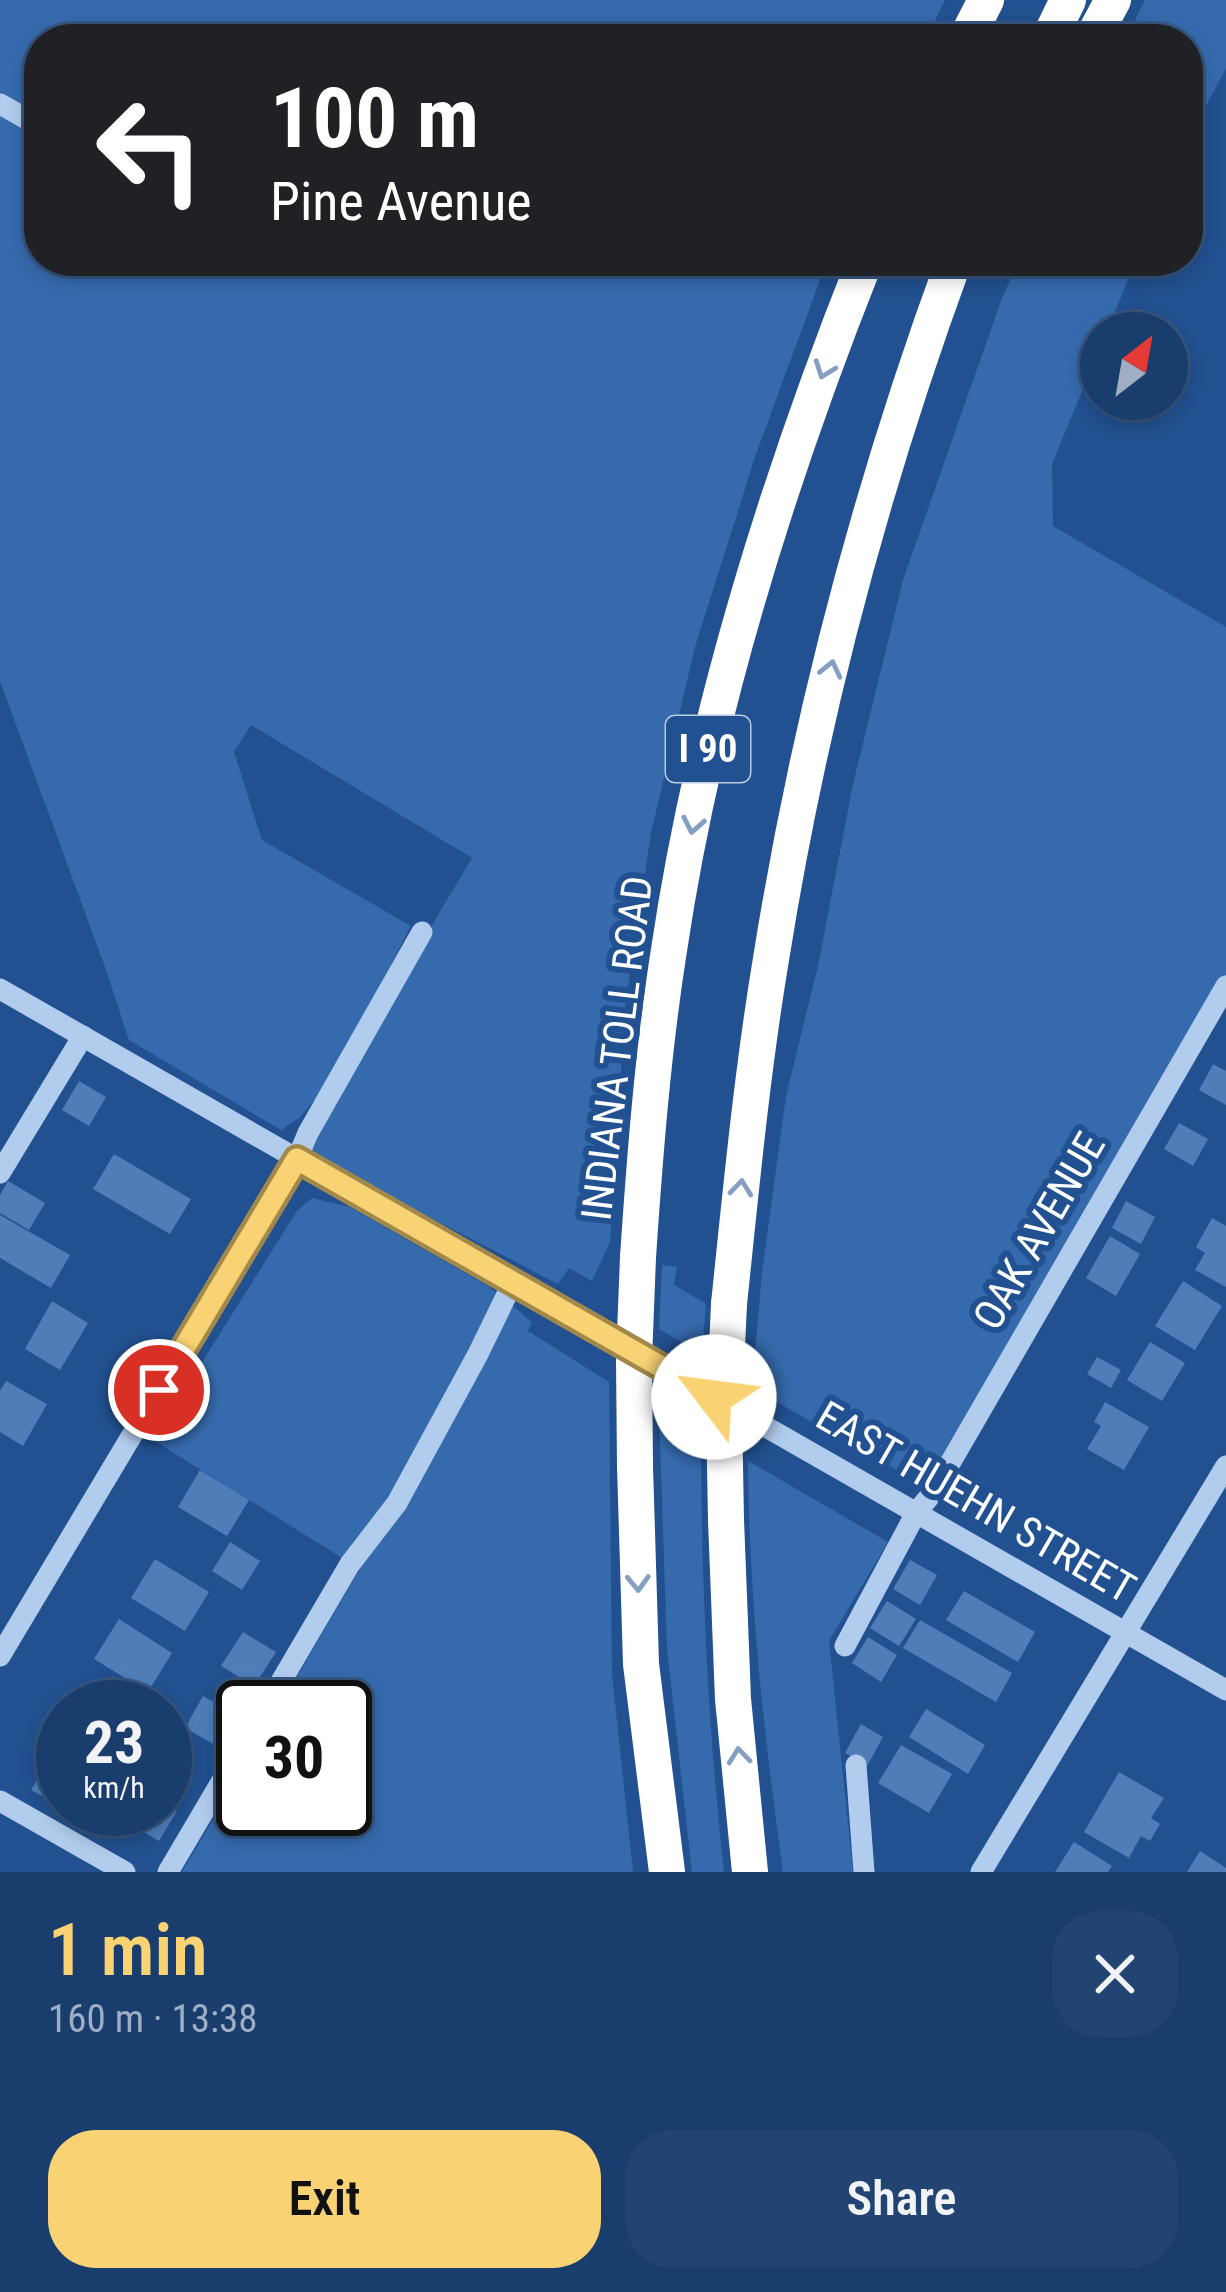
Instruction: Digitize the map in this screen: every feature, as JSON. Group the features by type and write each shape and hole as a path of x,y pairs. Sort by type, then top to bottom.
{"highway":[{"name":"INDIANA TOLL ROAD","path":"667,1872 641,1664 634,1466 638,1257 649,1111 669,947 706,759 789,464 860,276"},
{"name":"I 90","path":"750,1872 733,1699 724,1411 729,1304 746,1139 768,980 804,783 842,618 877,488 949,276"},
{"path":"915,368 969,276"}],"street":[{"path":"0,1656 297,1159 422,932"},
{"name":"OAK AVENUE","path":"845,1646 916,1513 934,1491 1226,986"},
{"name":"EAST HUEHN STREET","path":"0,988 1226,1690"},
{"path":"0,1173 83,1036"},
{"path":"282,1680 350,1564 397,1503 512,1282"},
{"path":"980,1872 1226,1466"},
{"path":"856,1766 864,1872"},
{"path":"168,1872 216,1791"},
{"path":"0,1801 125,1872"}],"shaded area":[{"path":"0,0 945,0 933,24 24,24 24,276 821,276 756,454 695,647 651,833 625,1008 610,1242 592,1281 569,1268 558,1284 298,1149 472,858 251,725 234,752 262,840 411,926 330,1082 299,1118 281,1130 129,1040 0,681"},
{"path":"1145,0 1226,0 1226,68 1203,112 1203,24 1133,24"},
{"path":"1012,276 1130,276 1115,312 1080,312 1080,396 1052,464 1053,526 1226,627 1226,986 934,1491 752,1388 786,1096 818,966 853,784 903,580"},
{"path":"312,1198 350,1207 488,1286 532,1322 528,1331 609,1382 612,1674 633,1872 182,1872 216,1815 216,1836 372,1836 372,1680 295,1680 360,1569 153,1440 297,1211"},
{"path":"662,1265 677,1267 674,1285 706,1304 702,1355 659,1329"},
{"path":"659,1411 701,1436 706,1654 724,1872 692,1872 667,1649"},
{"path":"748,1461 888,1542 829,1641 853,1872 783,1872 759,1667"}],"building":[{"path":"1213,1064 1226,1071 1226,1105 1199,1090"},
{"path":"79,1081 106,1097 89,1126 62,1110"},
{"path":"1179,1123 1208,1139 1193,1166 1164,1149"},
{"path":"114,1154 191,1199 170,1234 93,1189"},
{"path":"8,1181 45,1203 29,1230 0,1213 0,1195"},
{"path":"1126,1201 1155,1217 1141,1244 1112,1228"},
{"path":"0,1215 70,1255 51,1288 0,1258"},
{"path":"1212,1218 1226,1226 1226,1287 1195,1270 1205,1253 1196,1247"},
{"path":"1110,1236 1140,1254 1116,1296 1086,1278"},
{"path":"1183,1281 1222,1306 1195,1350 1155,1326"},
{"path":"52,1301 88,1323 60,1370 25,1349"},
{"path":"1150,1342 1185,1363 1162,1401 1127,1380"},
{"path":"1097,1357 1121,1370 1111,1388 1087,1374"},
{"path":"6,1381 47,1404 23,1446 0,1432 0,1391"},
{"path":"1105,1402 1149,1427 1124,1470 1087,1449 1101,1426 1094,1422"},
{"path":"200,1470 249,1500 227,1536 178,1507"},
{"path":"230,1542 260,1561 242,1590 212,1571"},
{"path":"155,1559 209,1592 185,1631 131,1598"},
{"path":"910,1560 937,1575 920,1605 893,1589"},
{"path":"964,1591 1035,1632 1018,1662 946,1620"},
{"path":"887,1601 916,1619 899,1646 870,1628"},
{"path":"119,1619 172,1653 155,1680 128,1680 94,1659"},
{"path":"920,1620 1012,1673 996,1702 903,1648"},
{"path":"243,1632 276,1652 258,1680 244,1680 221,1666"},
{"path":"868,1637 897,1655 881,1682 852,1663"},
{"path":"203,1696 216,1703 216,1745 192,1732 192,1716"},
{"path":"926,1709 985,1745 968,1774 909,1737"},
{"path":"861,1724 883,1737 867,1766 845,1753"},
{"path":"901,1745 952,1774 929,1813 878,1783"},
{"path":"1119,1772 1164,1798 1151,1818 1160,1824 1150,1841 1141,1836 1129,1858 1084,1832"},
{"path":"1074,1842 1112,1866 1108,1872 1055,1872"},
{"path":"1200,1851 1226,1868 1226,1872 1187,1872"}],"route":[{"path":"159,1390 297,1159 714,1397"}]}
